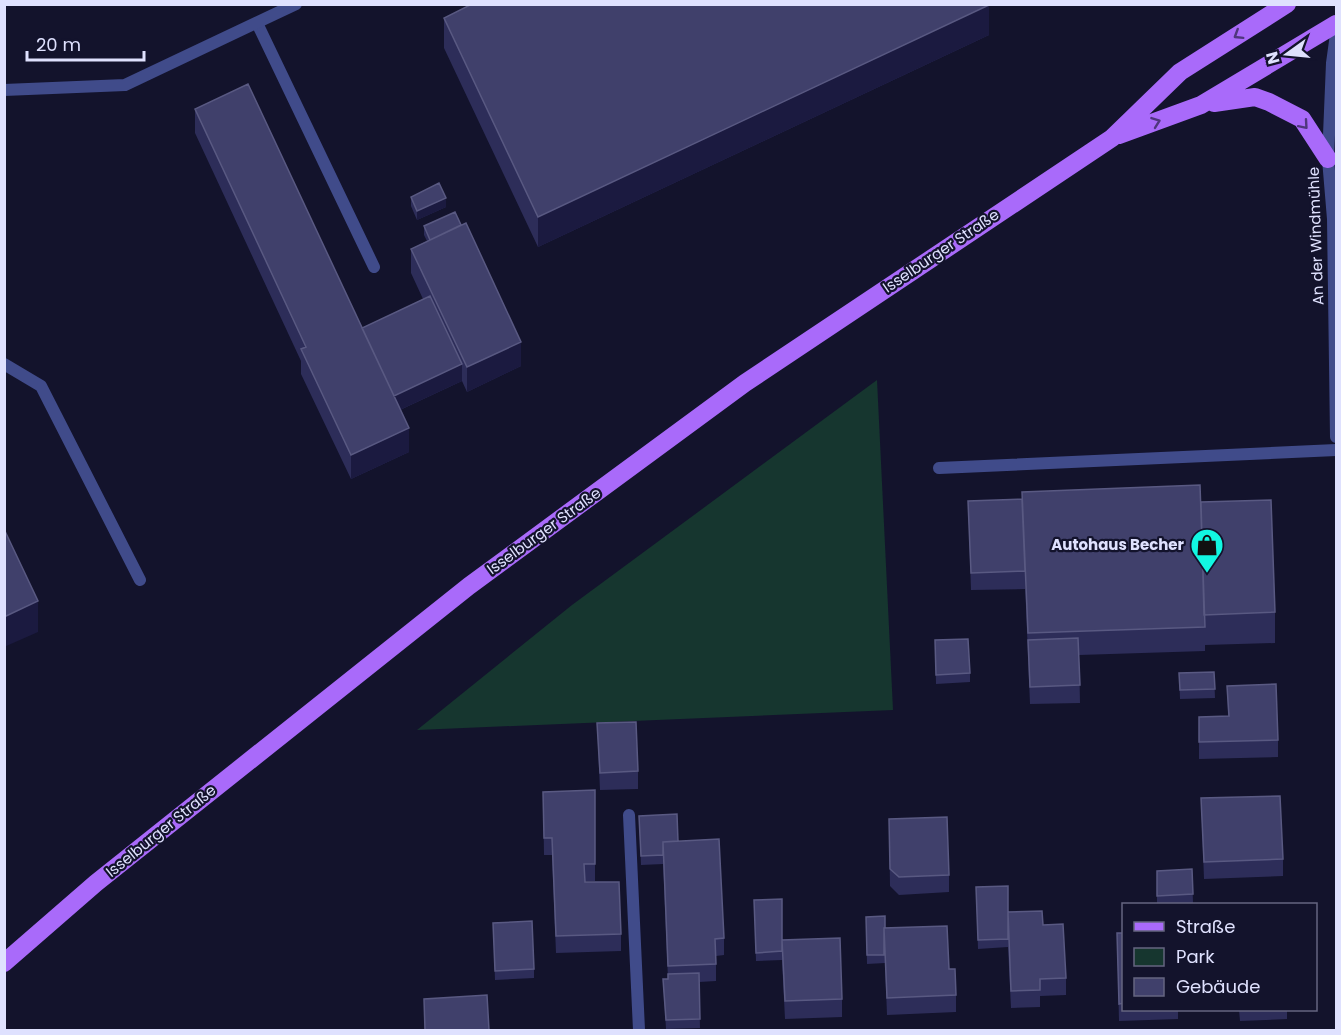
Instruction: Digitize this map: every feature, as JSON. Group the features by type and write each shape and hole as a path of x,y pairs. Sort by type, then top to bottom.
{"main road":[{"name":"Isselburger Straße","path":"4,963 96,883 488,572 745,383 1112,138 1180,72 1287,4"},
{"name":"Isselburger Straße","path":"1112,138 1201,105 1336,24"},
{"path":"1201,105 1255,97 1269,102 1302,119 1328,159"}],"street":[{"path":"4,90 125,85 296,4"},
{"path":"257,23 374,267"},
{"name":"An der Windmühle","path":"1336,34 1332,63 1328,159 1333,219 1336,437"},
{"path":"4,364 41,386 140,580"},
{"path":"939,468 1336,450"},
{"path":"628,815 639,1030"}],"green space":[{"path":"877,380 893,710 417,730 572,605"}],"building":[{"path":"472,4 989,5 538,217 444,18"},
{"path":"248,84 409,428 351,455 301,349 306,347 195,109"},
{"path":"439,183 446,198 417,211 411,197"},
{"path":"455,212 461,225 430,240 424,226"},
{"path":"466,223 521,342 467,367 411,249"},
{"path":"430,296 462,364 394,396 362,328"},
{"path":"1200,485 1205,627 1028,633 1022,492"},
{"path":"1022,499 1025,571 971,573 968,501"},
{"path":"1271,500 1275,612 1204,615 1201,502"},
{"path":"4,529 38,601 4,617"},
{"path":"1078,638 1080,685 1030,687 1028,640"},
{"path":"968,639 970,673 936,675 935,640"},
{"path":"1214,672 1215,689 1180,690 1179,673"},
{"path":"1276,684 1278,740 1199,742 1199,717 1229,716 1227,686"},
{"path":"636,722 638,771 600,773 597,723"},
{"path":"595,790 595,864 584,864 585,882 619,882 621,934 556,936 552,838 544,838 543,792"},
{"path":"1280,796 1283,859 1204,862 1201,798"},
{"path":"677,814 678,841 663,842 663,855 641,856 639,816"},
{"path":"947,817 949,875 899,877 890,869 889,819"},
{"path":"719,839 724,938 715,939 716,964 668,966 663,842"},
{"path":"1192,869 1193,894 1157,896 1157,871"},
{"path":"1008,886 1008,939 978,940 976,887"},
{"path":"782,899 782,951 756,953 754,900"},
{"path":"1042,911 1043,925 1063,924 1066,978 1040,979 1040,990 1011,991 1008,912"},
{"path":"885,916 884,955 867,955 866,917"},
{"path":"532,921 534,969 495,971 493,923"},
{"path":"947,926 949,969 955,969 956,995 887,998 884,928"},
{"path":"1117,933 1122,933 1122,1003 1119,1004"},
{"path":"840,938 842,999 785,1001 782,940"},
{"path":"699,973 700,1019 666,1020 663,979 668,979 668,974"},
{"path":"487,995 489,1030 425,1030 424,999"}],"place":[{"name":"Autohaus Becher","path":"1207,574"}]}
